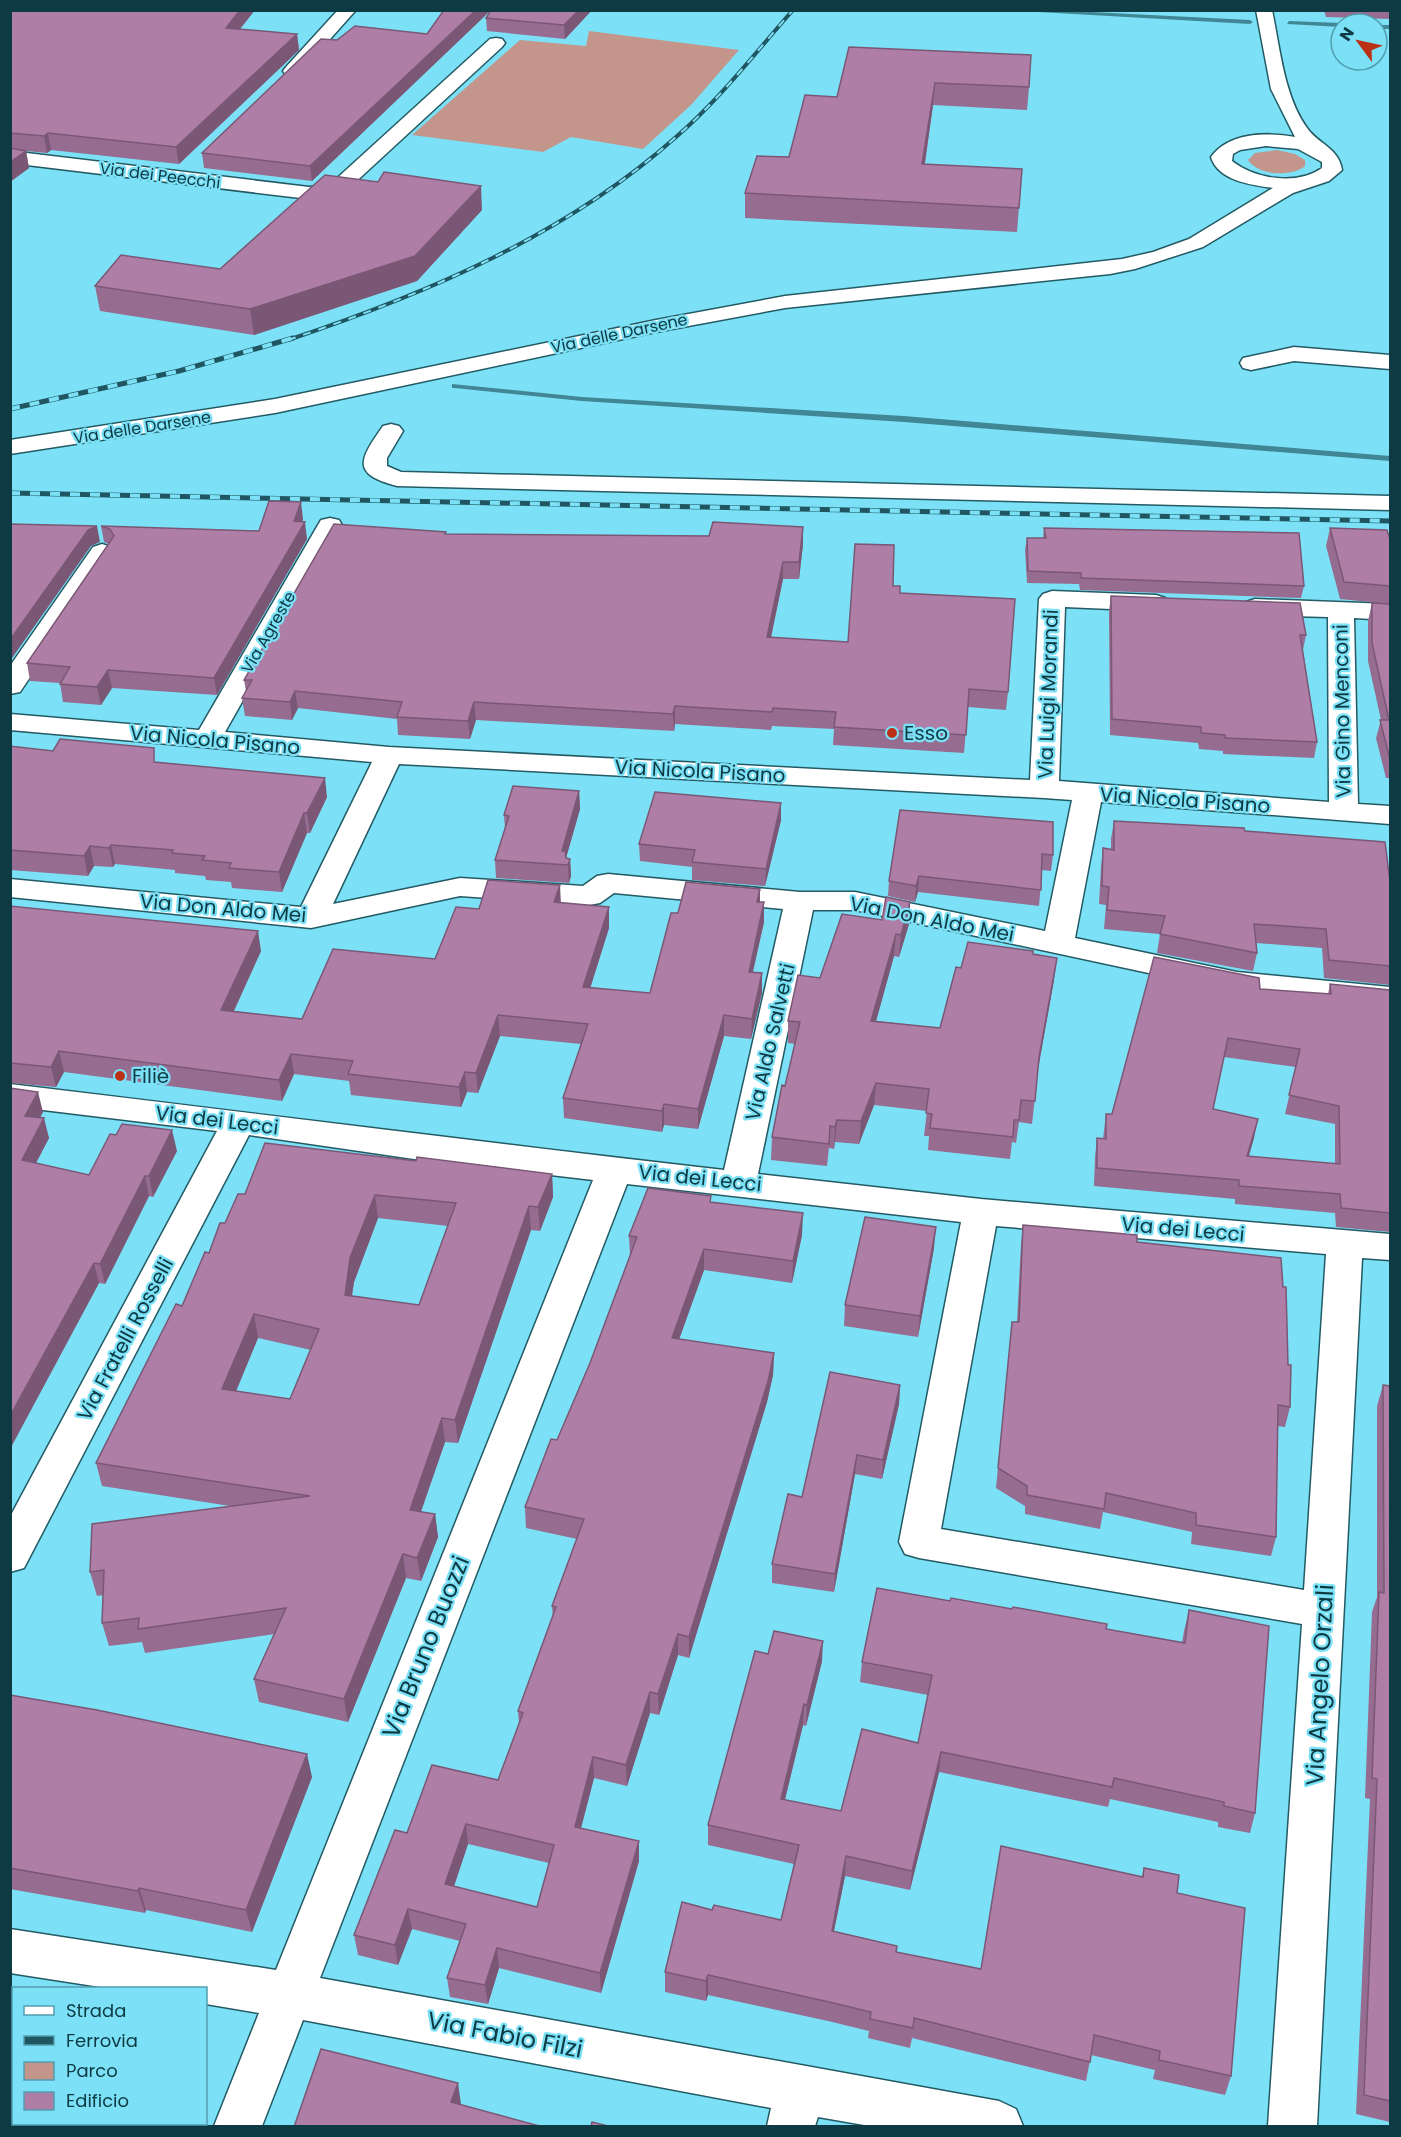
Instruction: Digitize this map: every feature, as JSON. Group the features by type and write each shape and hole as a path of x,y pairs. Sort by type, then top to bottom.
{"street":[{"path":"279,84 326,37 348,10"},
{"path":"1264,10 1280,89 1299,131 1333,163 1332,170 1320,178 1298,183 1258,180 1232,171 1223,164 1221,157 1226,150 1254,135 1269,120 1280,89"},
{"name":"Via dei Peecchi","path":"10,157 186,171 309,193 327,191 342,184 496,43"},
{"path":"1235,145 1259,141 1282,141 1304,145 1324,153"},
{"path":"1225,226 1236,196 1232,171"},
{"name":"Via delle Darsene","path":"10,447 275,406 530,351 822,296 1102,270 1178,250 1199,241 1259,203 1298,183"},
{"path":"1251,363 1294,354 1390,362"},
{"path":"391,431 375,458 375,469 397,479 1390,503"},
{"name":"Via Agreste","path":"207,740 330,525"},
{"path":"10,686 102,552"},
{"name":"Via Luigi Morandi","path":"1044,789 1052,598 1179,604"},
{"path":"1225,606 1390,612"},
{"name":"Via Gino Menconi","path":"1341,610 1344,811"},
{"name":"Via Nicola Pisano","path":"10,722 388,755 1044,789 1390,815"},
{"path":"311,918 388,755"},
{"path":"1058,943 1088,793"},
{"name":"Via Don Aldo Mei","path":"10,888 311,918 460,887 590,896 608,883 800,902 855,901 1237,982 1390,997"},
{"name":"Via Aldo Salvetti","path":"739,1182 800,902"},
{"name":"Via dei Lecci","path":"10,1095 239,1122 414,1147 739,1182 981,1212 1390,1247"},
{"name":"Via Fratelli Rosselli","path":"10,1556 239,1122"},
{"name":"Via Bruno Buozzi","path":"238,2127 615,1169"},
{"path":"981,1212 919,1542 1324,1611"},
{"name":"Via Angelo Orzali","path":"1293,2127 1346,1243"},
{"name":"Via Fabio Filzi","path":"10,1951 289,1995 795,2108 999,2127"}],"green space":[{"path":"589,31 739,50 691,105 643,149 571,137 543,152 412,135 520,40 586,46"},
{"path":"1277,150 1295,154 1305,160 1305,166 1292,172 1275,173 1259,169 1248,160 1255,153"}],"building":[{"path":"10,10 240,10 226,28 297,34 176,147 48,133 44,136 10,133"},
{"path":"444,10 476,10 310,166 202,153 321,39 337,40 355,26 427,34"},
{"path":"491,10 579,10 564,25 486,18"},
{"path":"849,47 1031,55 1029,87 935,83 922,164 1022,169 1019,208 745,193 757,156 789,157 805,95 837,97"},
{"path":"10,148 26,151 10,162"},
{"path":"384,172 481,186 415,256 250,309 95,286 121,255 220,269 325,175 378,182"},
{"path":"269,501 301,502 294,521 305,522 214,678 108,670 97,687 60,684 70,667 27,663 114,536 110,529 101,526 259,531"},
{"path":"713,522 803,527 799,562 783,562 767,637 848,642 855,544 894,545 893,586 900,586 900,593 1015,599 1008,692 969,689 966,735 834,727 836,712 773,708 772,712 675,706 673,714 474,702 468,721 397,717 402,702 295,691 290,702 242,698 252,680 244,680 334,524 446,532 445,534 709,536"},
{"path":"10,524 97,526 88,530 10,640"},
{"path":"1044,528 1299,533 1304,586 1081,578 1081,573 1028,571 1027,538 1046,538"},
{"path":"1330,528 1387,530 1390,539 1390,586 1344,582"},
{"path":"1111,596 1300,603 1306,635 1300,635 1317,742 1225,738 1225,735 1201,733 1201,727 1112,719"},
{"path":"1372,603 1390,604 1390,759 1380,720 1389,720 1372,643"},
{"path":"60,739 154,748 154,762 325,778 307,813 304,813 279,872 229,868 231,863 202,860 205,856 172,853 173,850 111,845 109,848 90,846 84,856 10,850 10,746 53,751"},
{"path":"513,786 579,791 562,851 565,851 566,858 570,859 568,865 495,860 509,816 504,815"},
{"path":"655,792 781,803 766,869 692,862 695,850 639,844"},
{"path":"900,810 1053,822 1053,855 1042,854 1041,890 919,876 916,886 889,881"},
{"path":"1114,821 1244,828 1245,831 1385,842 1390,882 1390,966 1329,960 1326,929 1254,924 1257,953 1160,934 1165,916 1107,910 1109,887 1102,886 1103,848 1114,850"},
{"path":"488,880 560,885 554,902 609,907 583,987 650,993 671,913 678,913 686,882 760,889 757,902 764,902 749,972 762,973 752,1019 724,1015 698,1109 664,1104 662,1111 563,1098 588,1024 498,1015 476,1073 465,1072 459,1087 348,1074 353,1061 291,1054 279,1080 59,1051 51,1067 10,1063 10,906 258,931 221,1010 302,1019 333,949 435,959 456,907 479,909"},
{"path":"886,897 910,902 901,935 896,934 871,1021 940,1028 956,967 961,968 968,942 1033,951 1033,954 1057,958 1039,1057 1035,1101 1021,1100 1019,1120 1014,1120 1013,1137 930,1128 932,1114 926,1113 929,1089 876,1083 861,1121 837,1120 835,1127 830,1126 829,1144 772,1137 782,1085 785,1086 800,1022 788,1021 798,975 820,978 842,914 882,920"},
{"path":"1154,957 1259,978 1260,989 1331,994 1330,984 1390,990 1390,1213 1341,1208 1340,1194 1239,1186 1239,1180 1097,1168 1097,1138 1106,1139 1106,1114 1112,1114","holes":["1228,1038 1300,1049 1289,1095 1339,1106 1340,1164 1247,1156 1258,1119 1213,1109"]},
{"path":"10,1088 38,1092 25,1116 44,1118 22,1160 89,1175 110,1134 116,1135 122,1124 172,1130 149,1176 145,1176 100,1264 94,1263 10,1416"},
{"path":"265,1143 416,1161 417,1157 552,1174 538,1207 529,1206 455,1420 442,1418 410,1510 435,1514 417,1558 403,1554 344,1699 254,1679 286,1608 138,1629 139,1618 102,1623 104,1570 90,1572 92,1524 310,1496 96,1463 176,1304 182,1306 205,1252 209,1253 220,1223 225,1223 238,1194 245,1194","holes":["375,1195 456,1203 419,1305 345,1295 350,1258","254,1314 319,1329 290,1399 222,1389"]},
{"path":"648,1188 711,1196 710,1202 803,1213 793,1261 704,1249 672,1338 774,1353 768,1381 689,1637 678,1634 658,1694 650,1692 626,1765 593,1757 575,1827 639,1841 600,1973 497,1948 485,1985 447,1978 466,1924 408,1909 395,1945 354,1935 395,1830 407,1833 432,1765 498,1780 523,1713 518,1711 556,1607 552,1606 584,1519 525,1507 551,1439 557,1440 590,1363 637,1237 629,1236","holes":["466,1824 554,1845 537,1907 445,1884"]},
{"path":"865,1217 936,1227 920,1316 845,1305"},
{"path":"1023,1225 1137,1235 1137,1242 1281,1258 1283,1287 1286,1287 1288,1365 1291,1365 1290,1407 1278,1405 1276,1537 1196,1525 1196,1513 1106,1493 1104,1509 1027,1495 1027,1486 998,1468 1012,1322 1019,1322"},
{"path":"830,1372 900,1385 883,1460 857,1455 835,1574 772,1564 788,1494 802,1497"},
{"path":"1383,1385 1390,1386 1390,2101 1364,2095 1377,1779 1372,1778 1379,1592 1384,1593"},
{"path":"877,1588 950,1601 951,1598 1012,1609 1013,1607 1107,1624 1106,1629 1185,1643 1189,1610 1269,1626 1255,1813 1224,1806 1224,1802 1114,1778 1112,1787 941,1752 912,1871 846,1856 832,1931 897,1946 896,1952 981,1969 1001,1846 1143,1877 1144,1868 1179,1875 1177,1893 1245,1908 1231,2076 1159,2060 1160,2051 1094,2035 1090,2062 914,2018 913,2028 870,2019 871,2012 829,2002 708,1975 706,1981 665,1972 682,1902 712,1910 714,1905 781,1920 799,1845 708,1825 755,1651 768,1654 774,1631 823,1641 807,1705 804,1704 781,1799 841,1811 862,1729 918,1743 932,1675 862,1662"},
{"path":"10,1695 97,1710 307,1754 246,1910 139,1888 138,1891 10,1868"},
{"path":"12,2020 12,2125 139,2125 138,2127 10,2127 10,2023"},
{"path":"321,2049 458,2083 451,2102 543,2127 294,2127"},
{"path":"592,2122 612,2127 591,2127"}],"waterway":[{"path":"1004,10 1250,22"},
{"path":"1289,23 1329,25"},
{"path":"455,386 582,399 904,419 1390,459"}],"railway":[{"path":"288,340 391,303 442,281 492,258 588,204 633,172 692,122 793,10"},
{"path":"10,409 179,371 293,338"},
{"path":"10,493 1390,521"}],"place":[{"name":"Esso","path":"892,733"},
{"name":"Filiè","path":"120,1076"}]}
